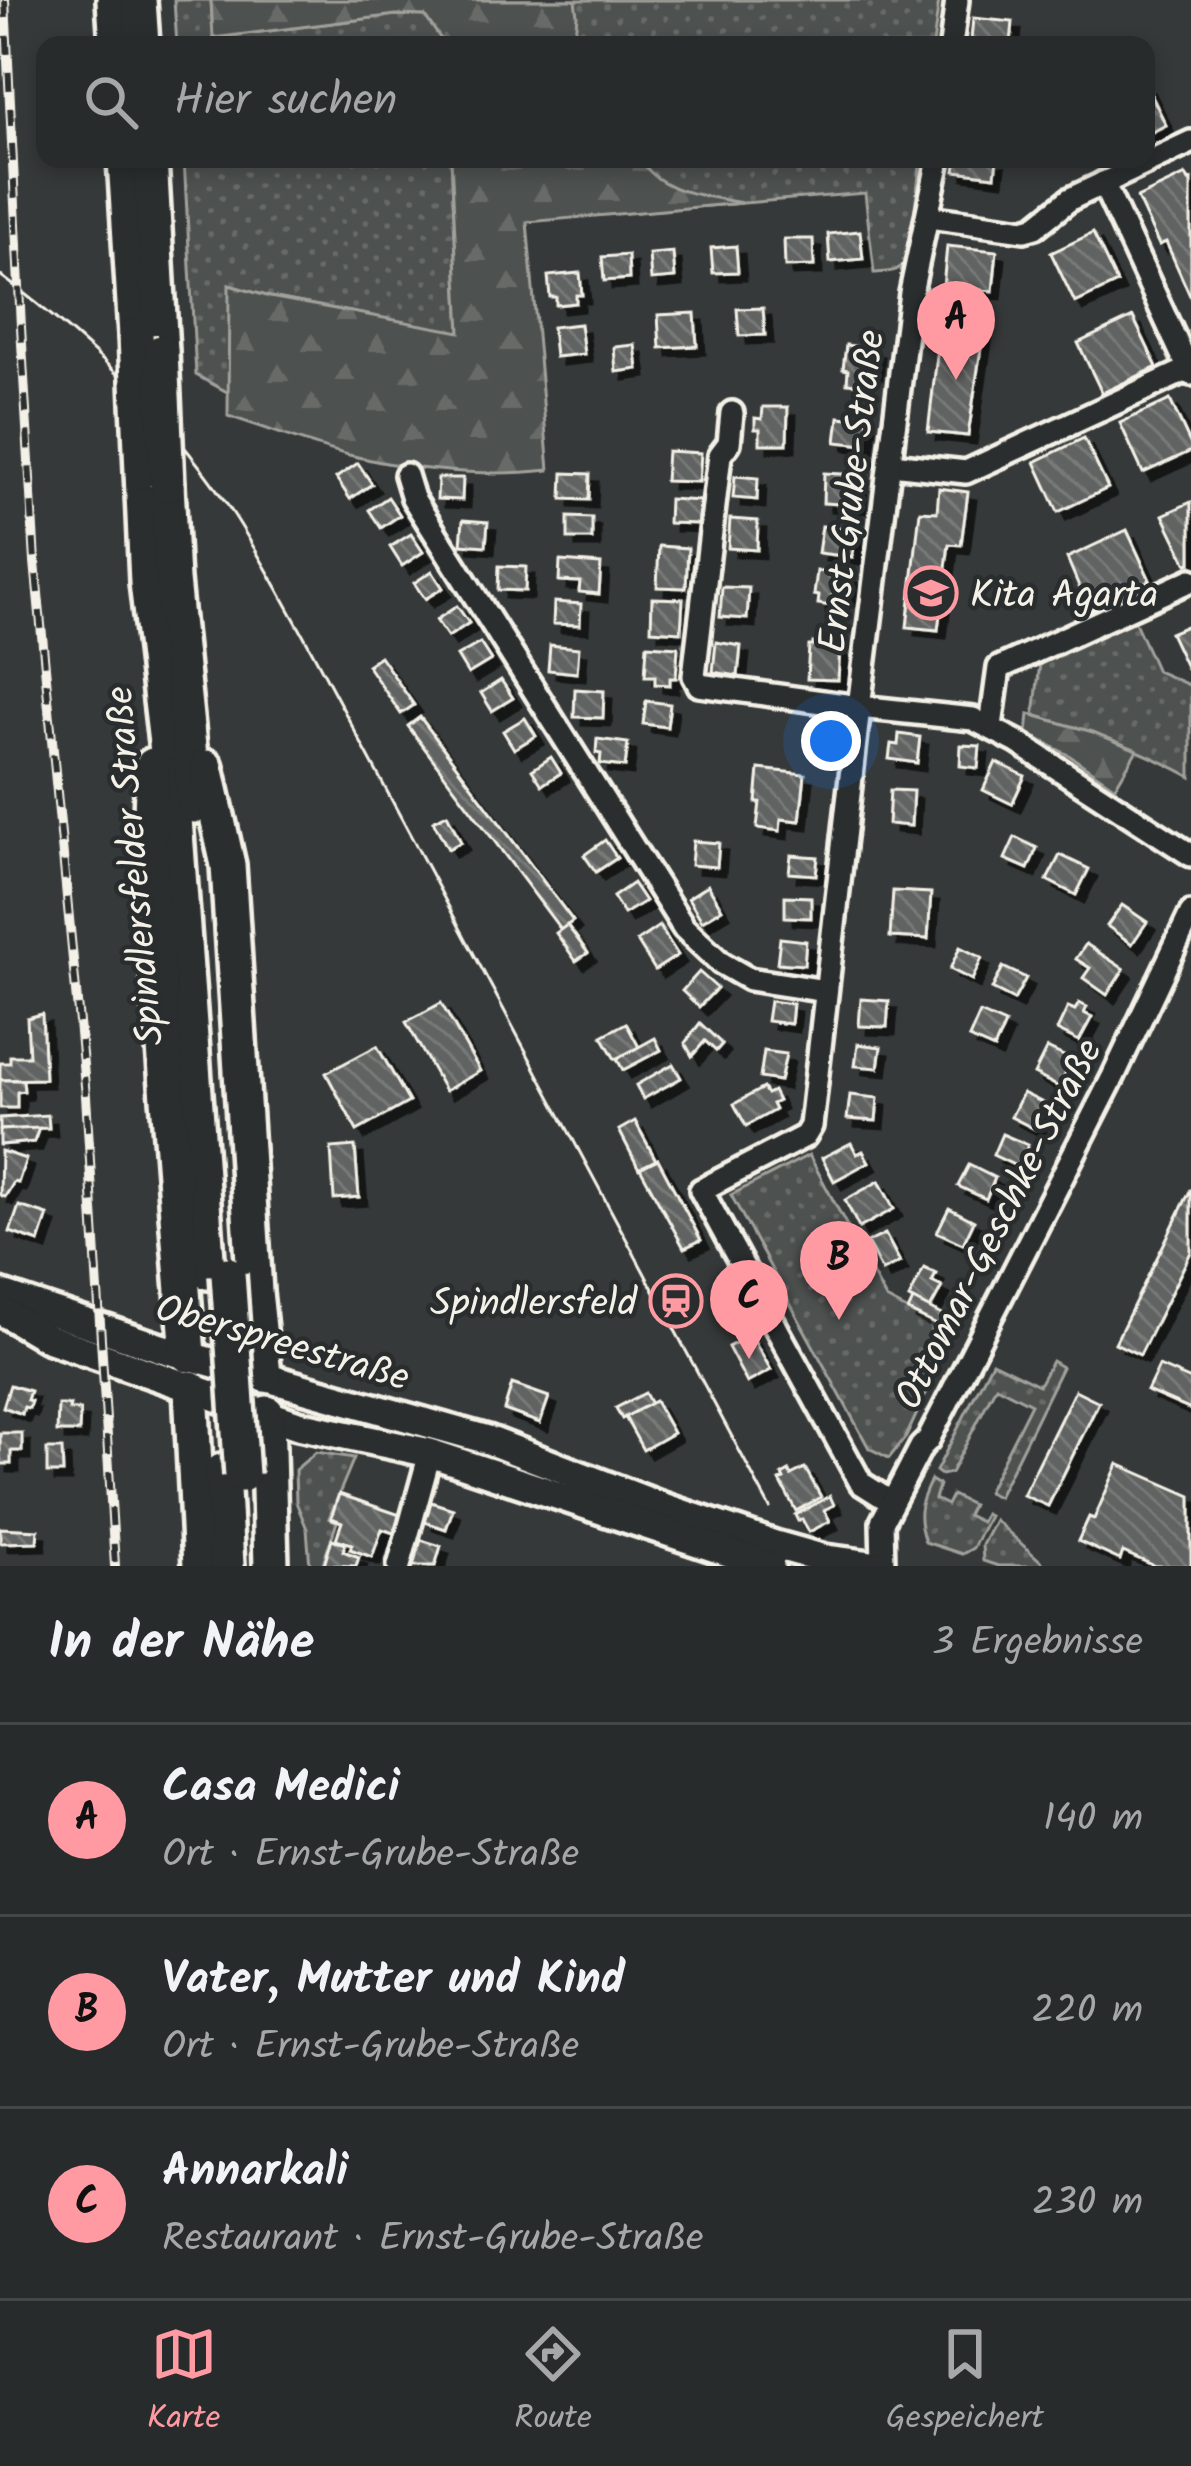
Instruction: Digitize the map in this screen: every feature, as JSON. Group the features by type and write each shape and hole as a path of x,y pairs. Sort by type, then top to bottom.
{"highway":[{"path":"114,0 116,36"},
{"path":"139,0 141,36"},
{"name":"Spindlersfelder Straße","path":"125,168 149,344"},
{"name":"Spindlersfelder Straße","path":"150,168 149,344 155,478 147,582 172,691 200,869 218,1273 232,1473 247,1566"},
{"path":"172,691 152,777 152,893 190,1371 200,1566"},
{"path":"172,691 223,835 228,865 264,1375"},
{"path":"266,1413 271,1566"},
{"name":"Spindlersfelder Straße","path":"227,1566 232,1473"}],"main road":[{"name":"Oberspreestraße","path":"0,1294 190,1371 298,1425 541,1474 658,1505 775,1545 881,1566"},
{"name":"Oberspreestraße","path":"0,1310 46,1338 190,1371 264,1375 488,1440 541,1474 770,1566"},
{"path":"264,1375 266,1413"}],"street":[{"path":"953,36 957,0"},
{"path":"1155,159 1191,142"},
{"name":"Ernst-Grube-Straße","path":"891,1502 861,1483 701,1190 805,1136 811,1126 911,293 937,168"},
{"path":"929,217 1024,230 1035,227 1070,199 1135,168"},
{"path":"891,464 966,472 1190,372 1103,183"},
{"path":"732,413 729,442 720,455 694,676 699,686 973,718 1191,855"},
{"path":"406,475 413,498 684,928 721,963 749,979 826,991"},
{"path":"991,726 999,668 1191,580"},
{"name":"Ottomar-Geschke-Straße","path":"881,1566 882,1522 891,1502 938,1422 1191,914"},
{"path":"399,1566 430,1453"}],"green space":[{"path":"174,0 211,0 214,36 176,36"},
{"path":"211,0 575,0 577,15 575,36 439,36 425,16 396,15 213,36"},
{"path":"466,0 939,0 934,36 470,36"},
{"path":"396,15 425,16 439,36 230,36"},
{"path":"184,168 451,168 460,333 230,285 229,393 196,375"},
{"path":"451,168 647,168 672,186 742,203 527,222 549,470 476,473 401,466 337,452 228,416 229,285 460,332"},
{"path":"483,168 920,168 909,256 890,272 874,273 865,193 527,221"},
{"path":"1134,620 1157,671 1191,686 1191,777 1114,742 1034,715 1040,663"},
{"path":"1029,714 1137,750 1115,787 1027,733"},
{"path":"809,1155 886,1299 931,1323 932,1381 906,1437 889,1458 869,1448 731,1195"},
{"path":"1052,1361 1062,1367 998,1497 987,1492 1031,1404 996,1386 951,1473 936,1471 992,1362 1039,1385"},
{"path":"316,1452 354,1458 329,1518 337,1522 322,1566 310,1566 307,1529 296,1502 295,1470"},
{"path":"931,1480 939,1485 935,1499 947,1505 952,1495 972,1505 967,1515 981,1522 985,1514 989,1516 973,1548 962,1554 925,1542 920,1510"},
{"path":"995,1520 1046,1566 998,1566 983,1561 982,1545"}],"building":[{"path":"973,18 1013,22 1012,36 971,36"},
{"path":"1155,102 1166,125 1155,130"},
{"path":"956,168 996,168 995,176"},
{"path":"1186,175 1191,180 1191,298 1166,242 1159,245 1137,198"},
{"path":"860,231 863,259 830,262 828,234"},
{"path":"1093,233 1117,283 1075,303 1051,253"},
{"path":"784,239 813,239 814,266 785,267"},
{"path":"736,246 738,272 713,273 711,248"},
{"path":"947,246 997,251 993,291 943,287"},
{"path":"673,252 675,278 651,280 649,254"},
{"path":"628,255 629,279 604,281 602,257"},
{"path":"580,273 582,295 576,295 576,303 556,305 556,297 550,297 548,276"},
{"path":"763,308 765,335 739,336 737,309"},
{"path":"942,312 977,315 984,328 968,436 928,432"},
{"path":"695,313 697,346 660,348 658,315"},
{"path":"1133,317 1157,367 1102,393 1078,343"},
{"path":"580,324 584,354 555,357 552,327"},
{"path":"635,345 638,369 616,372 614,347"},
{"path":"846,345 876,349 874,371 866,370 864,385 847,383 848,370 843,369"},
{"path":"1170,400 1191,451 1143,473 1120,423"},
{"path":"763,407 788,407 787,444 760,444 755,418 762,419"},
{"path":"839,417 868,420 865,445 836,442"},
{"path":"1084,438 1108,488 1058,512 1035,462"},
{"path":"667,451 701,453 699,482 665,481"},
{"path":"358,463 372,484 350,499 336,478"},
{"path":"563,473 590,474 589,500 562,499"},
{"path":"824,473 859,475 858,505 823,503"},
{"path":"735,476 758,478 757,500 733,498"},
{"path":"438,478 463,478 462,500 437,499"},
{"path":"939,488 968,492 961,545 949,544 938,630 907,627 920,511 937,512"},
{"path":"388,497 400,515 381,528 369,510"},
{"path":"669,499 700,501 699,524 668,523"},
{"path":"1191,502 1191,563 1187,564 1163,515"},
{"path":"568,517 592,518 592,539 568,539"},
{"path":"730,519 758,521 757,550 728,548"},
{"path":"463,520 488,522 486,546 461,544"},
{"path":"822,526 856,530 852,557 818,553"},
{"path":"1127,530 1150,580 1089,610 1067,558"},
{"path":"411,534 423,552 402,566 390,547"},
{"path":"659,546 688,548 686,588 657,587"},
{"path":"560,561 601,564 599,594 579,592 580,582 559,581"},
{"path":"499,566 526,567 525,591 498,590"},
{"path":"432,571 443,588 425,599 414,583"},
{"path":"817,571 850,575 848,598 832,596 831,606 818,604 819,596 814,595"},
{"path":"722,587 749,588 747,619 720,617"},
{"path":"652,598 683,599 681,632 651,630"},
{"path":"554,602 581,604 580,625 553,624"},
{"path":"457,606 469,623 448,637 436,620"},
{"path":"1191,624 1191,667 1187,669 1170,633"},
{"path":"716,642 741,646 738,676 713,672"},
{"path":"480,643 491,660 468,674 457,656"},
{"path":"813,643 840,649 838,680 807,679"},
{"path":"550,645 579,648 577,673 548,670"},
{"path":"647,645 678,647 676,678 670,678 670,685 655,684 655,676 645,676"},
{"path":"380,656 414,705 401,714 367,665"},
{"path":"501,680 513,698 492,711 481,693"},
{"path":"575,689 604,691 603,718 574,717"},
{"path":"646,701 670,704 667,727 643,724"},
{"path":"420,717 573,921 561,930 408,726"},
{"path":"525,718 536,736 514,749 503,731"},
{"path":"899,734 920,737 917,763 889,759 891,744 898,745"},
{"path":"597,739 628,743 625,767 600,764"},
{"path":"961,745 980,746 978,768 960,766"},
{"path":"551,757 561,773 542,785 532,770"},
{"path":"996,762 1025,776 1012,804 983,790"},
{"path":"759,769 805,774 800,821 781,819 780,831 757,828"},
{"path":"890,790 913,791 911,826 888,824"},
{"path":"447,814 461,842 448,849 433,821"},
{"path":"1015,837 1037,848 1028,869 1005,859"},
{"path":"605,840 617,858 596,872 584,855"},
{"path":"693,841 719,843 717,867 691,865"},
{"path":"791,855 818,857 816,875 789,873"},
{"path":"1060,855 1089,869 1076,895 1047,880"},
{"path":"633,883 645,901 624,914 613,897"},
{"path":"708,885 722,909 702,921 688,898"},
{"path":"893,891 931,893 928,939 890,937"},
{"path":"785,896 811,897 811,918 785,917"},
{"path":"1122,905 1147,922 1132,944 1107,926"},
{"path":"567,925 588,953 576,961 556,933"},
{"path":"659,926 678,955 655,970 637,941"},
{"path":"780,938 806,941 804,965 777,963"},
{"path":"1086,944 1124,969 1107,995 1083,978 1090,968 1076,959"},
{"path":"960,947 982,958 972,980 950,969"},
{"path":"1003,967 1026,978 1014,1000 992,989"},
{"path":"699,972 717,988 699,1007 682,991"},
{"path":"861,999 889,1001 887,1027 859,1026"},
{"path":"770,1001 793,1004 791,1024 767,1021"},
{"path":"441,1003 480,1071 445,1091 406,1022"},
{"path":"1079,1003 1092,1017 1079,1041 1057,1030 1068,1007 1075,1010"},
{"path":"980,1013 1005,1024 994,1049 969,1038"},
{"path":"42,1014 45,1079 0,1080 0,1063 10,1063 10,1056 29,1056 27,1018"},
{"path":"626,1023 639,1047 615,1059 602,1036"},
{"path":"700,1023 722,1044 716,1051 705,1041 692,1056 685,1043"},
{"path":"655,1038 661,1050 623,1070 617,1059"},
{"path":"858,1044 881,1047 878,1068 855,1066"},
{"path":"377,1046 409,1102 357,1131 326,1073"},
{"path":"1047,1048 1072,1060 1059,1087 1034,1074"},
{"path":"764,1051 786,1054 780,1081 760,1078"},
{"path":"673,1064 681,1078 643,1099 636,1085"},
{"path":"0,1080 23,1080 17,1108 0,1108"},
{"path":"763,1088 767,1094 773,1091 778,1101 772,1104 775,1110 746,1126 734,1104"},
{"path":"1023,1093 1047,1105 1035,1129 1011,1117"},
{"path":"850,1095 878,1098 876,1121 847,1119"},
{"path":"48,1115 49,1128 0,1130 0,1118"},
{"path":"635,1121 656,1160 639,1169 619,1130"},
{"path":"39,1128 34,1142 0,1145 0,1130"},
{"path":"1002,1134 1028,1145 1018,1167 993,1155"},
{"path":"851,1143 869,1162 834,1181 822,1158"},
{"path":"355,1146 359,1197 334,1199 331,1148"},
{"path":"1,1151 26,1159 18,1183 14,1182 5,1197 0,1195"},
{"path":"658,1159 701,1240 684,1248 640,1168"},
{"path":"969,1165 995,1178 986,1199 958,1186"},
{"path":"879,1181 894,1209 859,1228 845,1200"},
{"path":"1191,1189 1191,1252 1140,1355 1115,1343"},
{"path":"19,1206 48,1215 39,1242 10,1232"},
{"path":"949,1208 974,1221 963,1244 937,1232"},
{"path":"885,1234 900,1262 882,1271 867,1243"},
{"path":"924,1268 936,1274 932,1282 942,1287 930,1309 909,1298"},
{"path":"913,1300 944,1316 939,1326 908,1311"},
{"path":"751,1335 771,1370 747,1383 728,1347"},
{"path":"1159,1366 1191,1380 1191,1410 1147,1391"},
{"path":"512,1384 549,1397 540,1423 504,1410"},
{"path":"10,1385 30,1391 29,1408 24,1407 22,1414 3,1407"},
{"path":"1075,1390 1099,1402 1048,1506 1023,1495"},
{"path":"645,1393 651,1404 622,1419 616,1408"},
{"path":"655,1401 673,1433 643,1450 625,1417"},
{"path":"58,1405 80,1410 79,1432 57,1432"},
{"path":"0,1433 22,1433 22,1451 11,1451 11,1464 0,1464"},
{"path":"47,1449 62,1449 63,1473 47,1473"},
{"path":"1118,1464 1191,1496 1191,1566 1155,1566 1123,1552 1120,1560 1078,1541 1089,1517 1094,1519"},
{"path":"805,1468 821,1497 796,1511 780,1481 789,1471 791,1475"},
{"path":"339,1494 400,1515 394,1533 382,1529 372,1557 336,1539 342,1522 331,1518"},
{"path":"830,1496 834,1505 824,1510 830,1521 809,1532 795,1515"},
{"path":"431,1502 453,1509 446,1529 425,1522"},
{"path":"0,1528 38,1530 37,1542 0,1543"},
{"path":"332,1539 345,1544 343,1551 359,1557 356,1566 324,1565"},
{"path":"421,1540 441,1546 435,1566 413,1566"}],"tram line":[{"path":"0,275 66,327 157,415 243,530 770,1508"}],"railway":[{"path":"5,0 35,562 86,1096 115,1566"}],"place":[{"name":"Casa Medici","path":"956,380"},
{"name":"Kita Agarta","path":"931,593"},
{"name":"Spindlersfeld","path":"676,1301"},
{"name":"Vater, Mutter und Kind","path":"839,1320"},
{"name":"Annarkali","path":"749,1359"}]}
